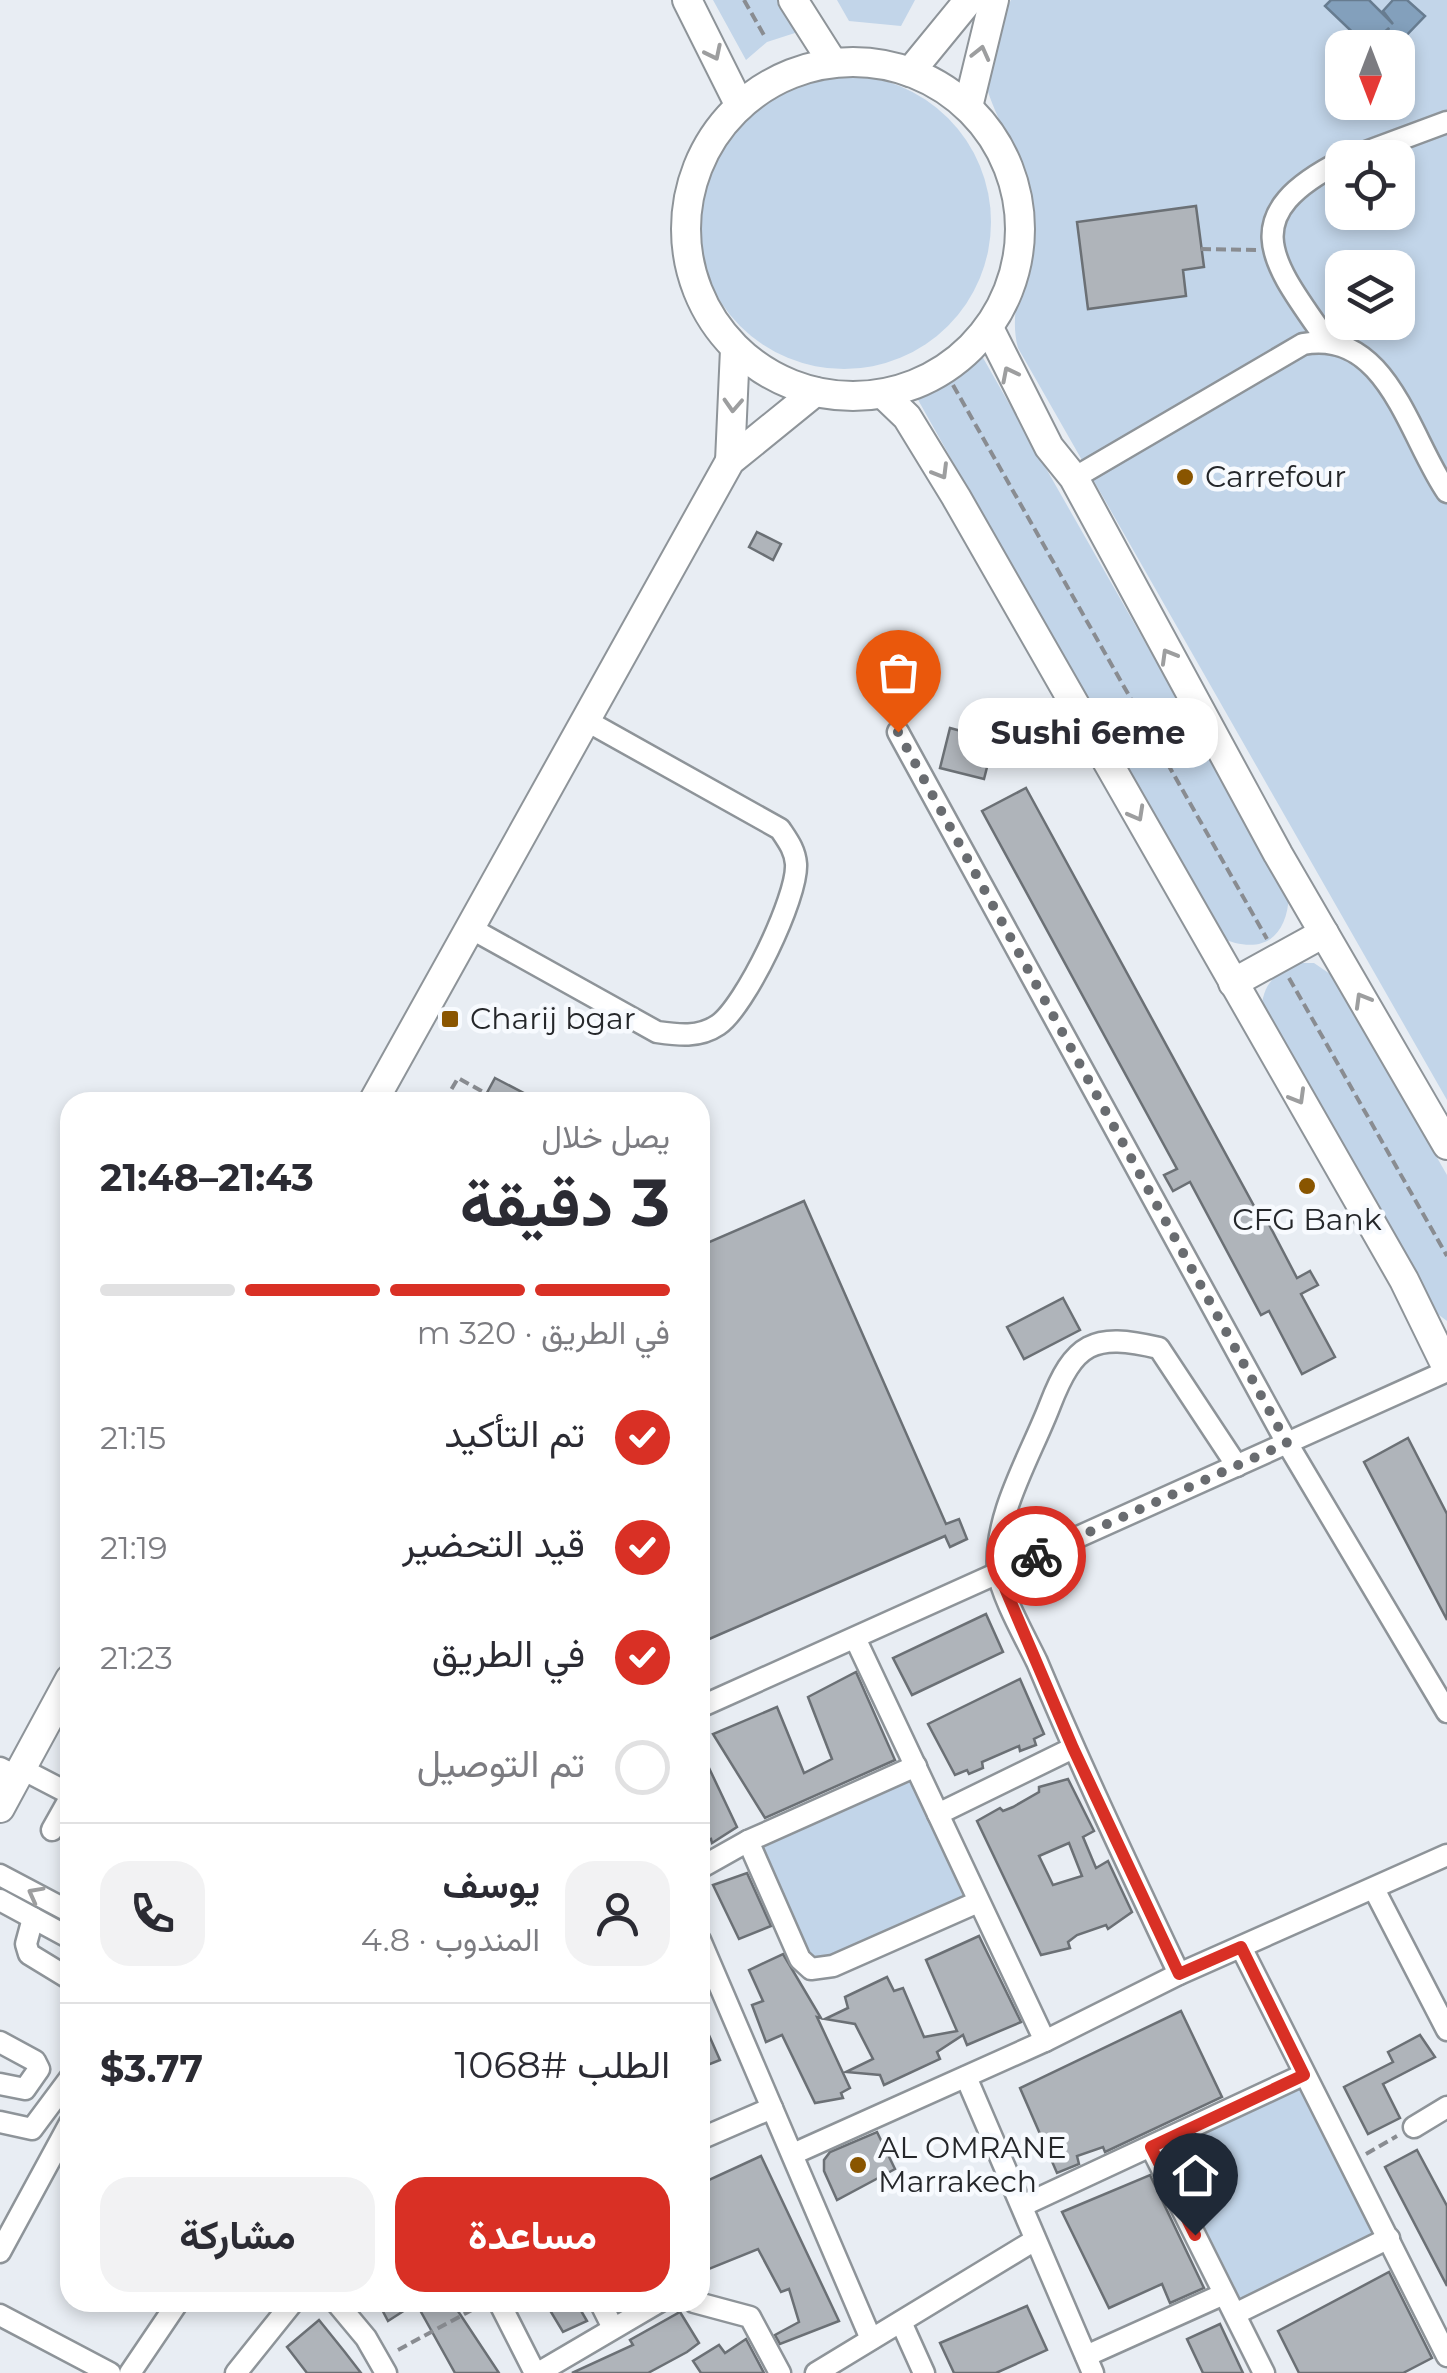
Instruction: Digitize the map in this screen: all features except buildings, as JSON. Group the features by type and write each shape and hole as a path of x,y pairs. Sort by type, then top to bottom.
{"main road":[{"path":"687,0 740,106"},
{"path":"793,0 833,63"},
{"path":"910,72 969,0"},
{"path":"968,107 994,0"},
{"path":"833,63 872,63 910,72 968,107 1004,155 1021,214 1015,274 989,328 953,364 931,378 883,394 815,392 772,376 735,349 698,293 688,260 685,226 700,160 717,131 740,106 783,77 833,63"},
{"path":"989,328 1004,366 1048,447 1074,478 1136,599 1447,1144"},
{"path":"730,461 735,349"},
{"path":"379,1092 730,461 815,392"},
{"path":"883,394 908,417 956,497 1404,1280 1447,1369"},
{"path":"1233,983 1324,934"},
{"path":"0,1808 13,1771 60,1696"}],"street":[{"path":"1398,140 1447,122"},
{"path":"1325,173 1287,199 1272,234 1271,250 1282,276 1325,339"},
{"path":"1074,478 1302,344 1326,340 1349,345 1368,358 1382,375 1447,492"},
{"path":"472,929 657,1032 680,1036 720,1024 760,965 797,868 787,839 780,830 586,721"},
{"path":"898,732 1287,1443 1447,1712"},
{"path":"1179,1974 1073,1748 998,1572 1006,1515 1057,1386 1072,1357 1098,1343 1126,1340 1159,1348 1238,1466"},
{"path":"710,1703 1447,1369"},
{"path":"854,1638 1045,2041"},
{"path":"938,1814 1073,1748"},
{"path":"710,1862 748,1841 916,1766"},
{"path":"13,1771 60,1792"},
{"path":"52,1830 60,1815"},
{"path":"748,1841 800,1959 811,1969 834,1966 978,1902"},
{"path":"793,2154 1045,2041 1179,1974 1447,1855"},
{"path":"0,1875 60,1907"},
{"path":"1374,1889 1447,2030"},
{"path":"0,1900 60,1933"},
{"path":"33,1918 26,1944 29,1954 60,1973"},
{"path":"1241,1947 1447,2356"},
{"path":"710,1963 871,2338"},
{"path":"0,2042 35,2061 40,2069 25,2089 0,2084"},
{"path":"1024,2205 1304,2075"},
{"path":"966,2077 1024,2205 1089,2365 1224,2294"},
{"path":"0,2122 32,2128 60,2091"},
{"path":"1414,2126 1447,2107"},
{"path":"710,2135 772,2108"},
{"path":"0,2252 60,2141"},
{"path":"1151,2147 1264,2373"},
{"path":"1234,2314 1389,2238"},
{"path":"816,2373 1036,2240"},
{"path":"710,2306 750,2317 780,2373"},
{"path":"130,2373 171,2312"},
{"path":"236,2373 285,2312"},
{"path":"343,2312 383,2367"},
{"path":"504,2312 536,2373 642,2312"},
{"path":"605,2312 613,2328"},
{"path":"0,2315 110,2373"},
{"path":"901,2322 924,2373"}],"path":[{"path":"744,0 766,36"},
{"path":"1201,249 1271,250"},
{"path":"953,385 1447,1256"},
{"path":"450,1092 458,1078 483,1092"},
{"path":"1351,2162 1414,2126"},
{"path":"383,2367 470,2312"}],"shaded area":[{"path":"713,0 780,0 798,32 767,42 746,60"},
{"path":"837,0 915,0 901,26 849,21"},
{"path":"1011,0 1447,0 1447,1100 1018,348 1015,313 1030,243 1032,206 1028,186 986,83 983,65 987,41"},
{"path":"1331,0 1369,0 1393,24 1383,11 1393,0 1407,0 1425,16 1412,30 1350,30 1325,6"},
{"path":"844,75 900,86 948,118 980,166 991,222 980,278 948,326 900,358 844,369 788,358 740,326 708,278 697,222 708,166 740,118 788,86"},
{"path":"982,356 1289,895 1283,923 1269,940 1247,945 1219,937 917,398 965,371"},
{"path":"1295,963 1314,963 1333,976 1447,1175 1447,1321 1431,1309 1261,1013 1270,983"},
{"path":"909,1774 965,1901 812,1966 754,1842"},
{"path":"1301,2082 1379,2235 1240,2304 1163,2151"}],"way so far":[{"path":"898,732 1287,1443 1036,1556"}],"place":[{"name":"Carrefour","path":"1185,477"},
{"name":"Sushi 6eme","path":"898,732"},
{"name":"Charij bgar","path":"450,1019"},
{"name":"CFG Bank","path":"1307,1186"},
{"name":"AL OMRANE Marrakech","path":"858,2165"}],"route":[{"path":"1036,1556 998,1572 1073,1748 1179,1974 1241,1947 1304,2075 1151,2147 1195,2235"}]}
